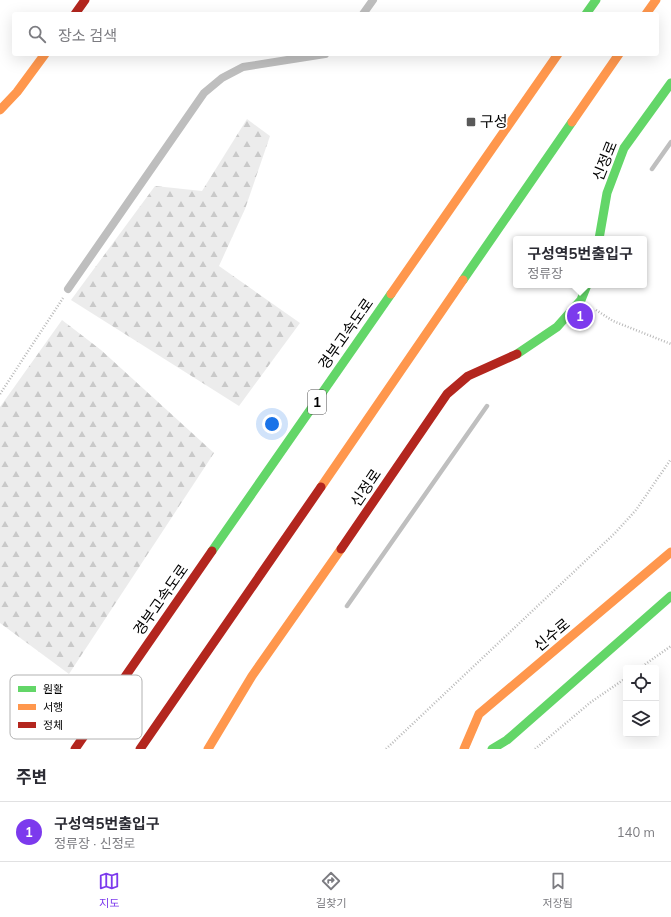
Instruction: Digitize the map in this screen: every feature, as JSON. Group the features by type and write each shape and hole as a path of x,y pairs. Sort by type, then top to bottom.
{"main road":[{"path":"76,12 85,0"},
{"path":"587,12 596,0"},
{"path":"647,12 656,0"},
{"path":"0,110 17,92 44,56"},
{"name":"경부고속도로","path":"126,675 557,56"},
{"path":"140,749 618,56"},
{"name":"신정로","path":"600,236 608,193 624,148 671,83"},
{"name":"신정로","path":"208,749 252,676 310,595 447,394 468,376 523,352 557,327 581,300 586,288"},
{"name":"신수로","path":"464,749 480,714 671,552"},
{"path":"492,749 507,740 671,596"},
{"name":"경부고속도로","path":"75,749 82,739"}],"lane":[{"path":"364,12 373,0"},
{"path":"68,289 204,93 222,78 243,67 313,56"}],"path":[{"path":"0,394 68,289"},
{"path":"581,300 613,321 671,344"},
{"path":"386,749 616,533 636,510 671,460"},
{"path":"644,665 671,646"},
{"path":"535,749 591,702 623,680"}],"green space":[{"path":"247,119 270,136 245,209 219,266 300,323 239,406 71,300 155,186 202,191"},
{"path":"62,320 101,350 214,453 69,674 0,623 0,407"}],"waterway":[{"path":"652,169 671,142"},
{"path":"347,606 487,406"}],"traffic: fast":[{"path":"587,12 596,0"},
{"path":"600,236 607,193 624,148 671,83"},
{"path":"463,280 572,122"},
{"path":"517,354 557,327 581,300 586,288"},
{"path":"212,551 391,294"},
{"path":"492,749 507,740 671,596"}],"traffic: slow":[{"path":"647,12 656,0"},
{"path":"0,110 17,92 44,56"},
{"path":"391,294 557,56"},
{"path":"572,122 618,56"},
{"path":"321,487 463,280"},
{"path":"208,749 252,676 341,549"},
{"path":"464,749 479,714 671,552"}],"traffic: jam":[{"path":"76,12 85,0"},
{"path":"341,549 447,394 468,376 517,354"},
{"path":"140,749 321,487"},
{"path":"126,675 212,551"},
{"path":"75,749 82,739"}],"place":[{"name":"구성","path":"471,122"},
{"name":"구성역5번출입구","path":"580,316"}]}
